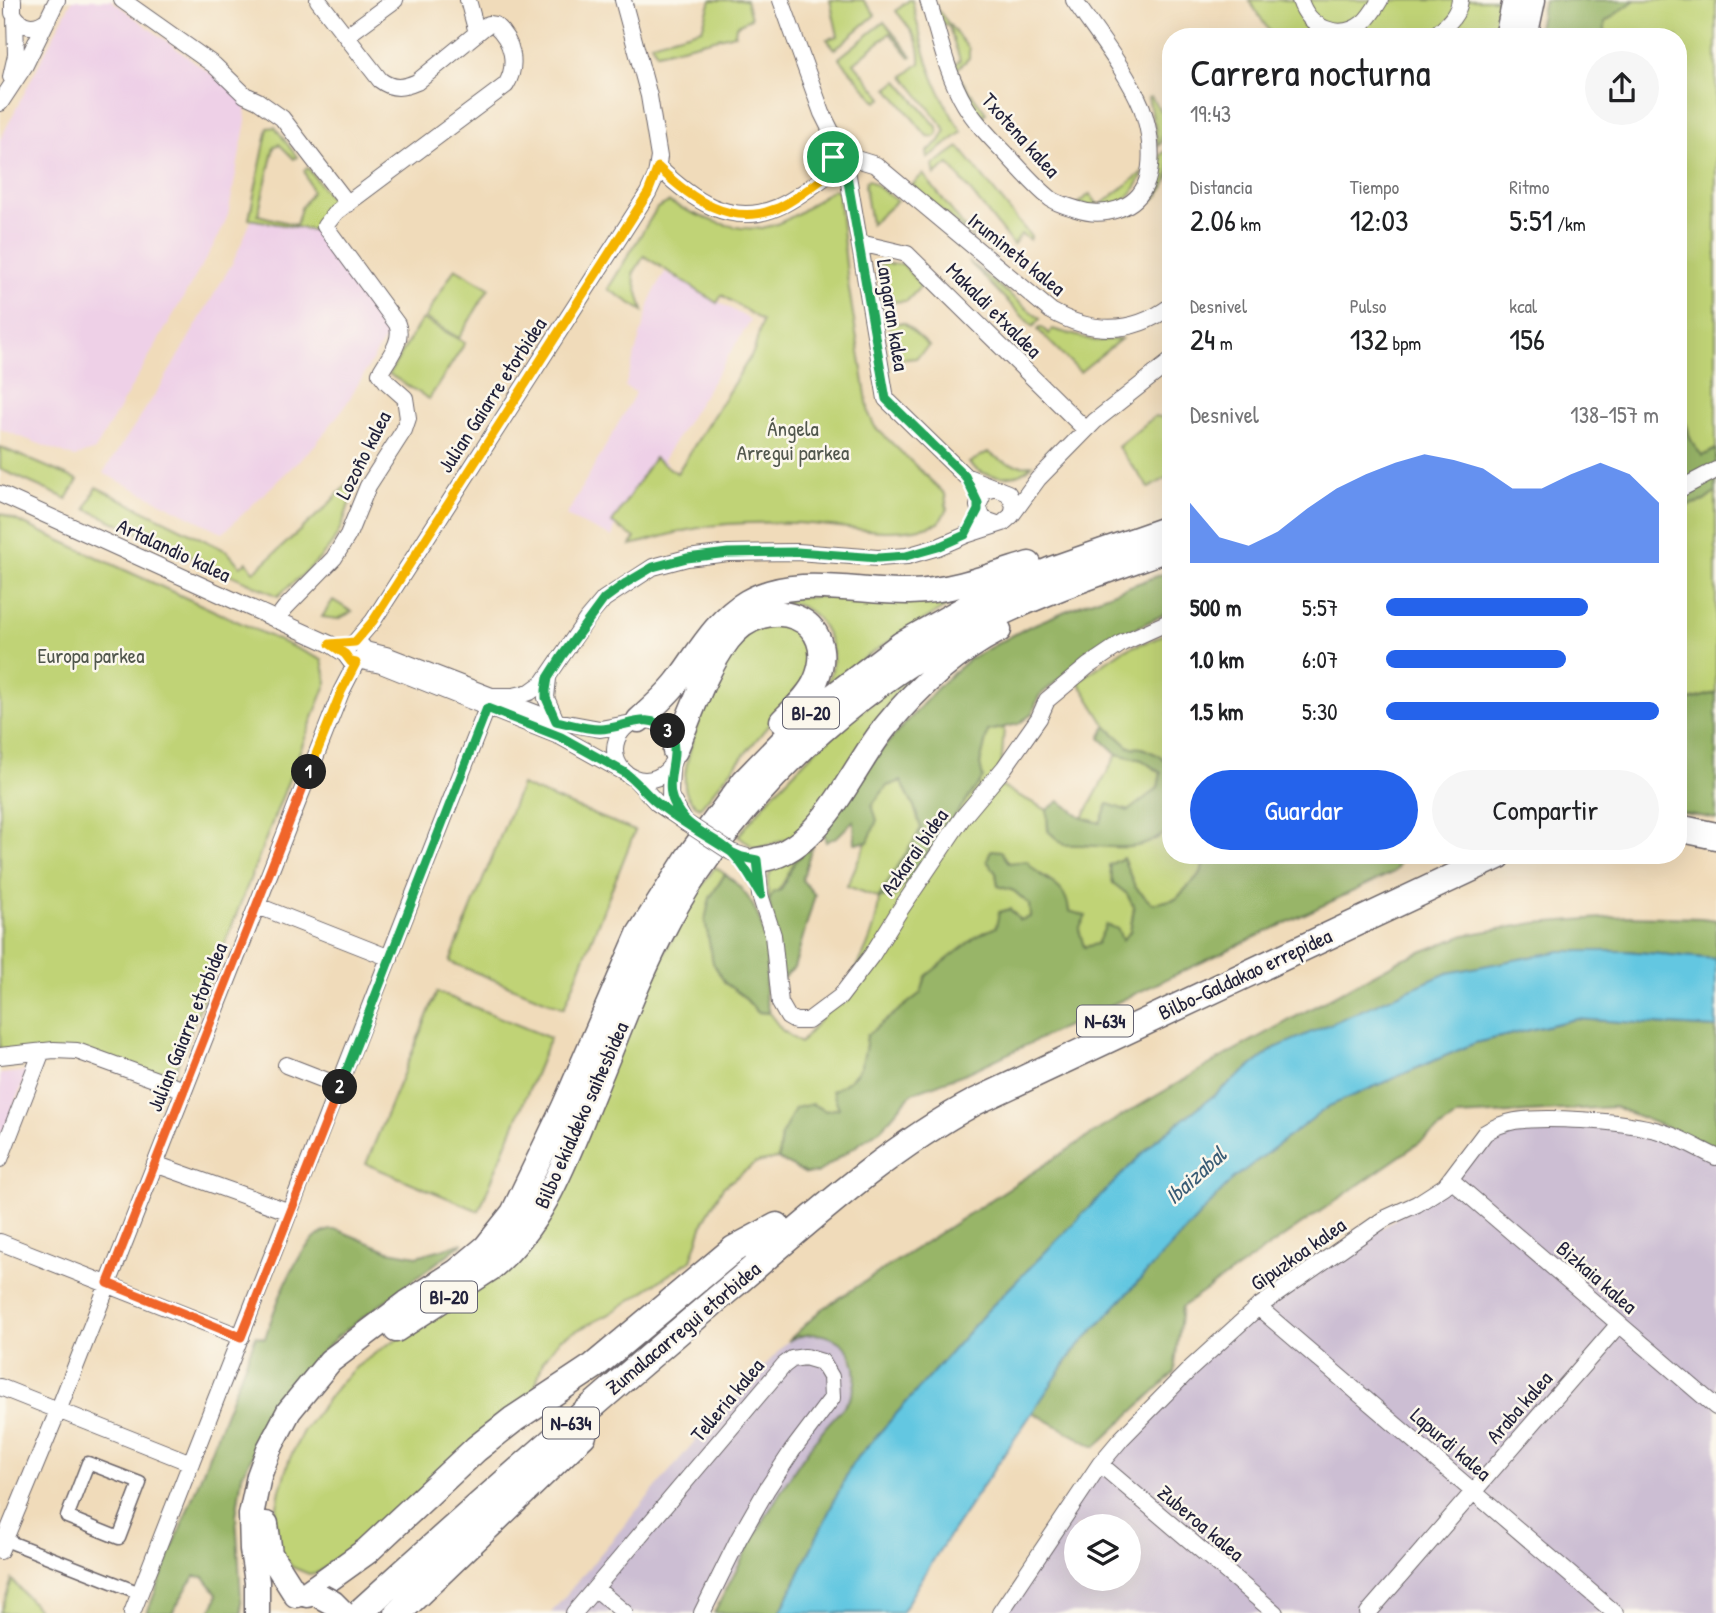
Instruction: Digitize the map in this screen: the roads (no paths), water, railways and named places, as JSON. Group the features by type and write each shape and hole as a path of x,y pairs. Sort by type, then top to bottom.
{"highway":[{"path":"1687,813 1716,818"},
{"path":"1687,830 1716,835"},
{"path":"1687,843 1716,848"},
{"name":"Bilbo-Galdakao errepidea","path":"782,1233 875,1145 945,1098 1440,864"},
{"name":"Bilbo-Galdakao errepidea","path":"782,1233 926,1130 975,1102 1481,864"},
{"name":"Zumalacarregui etorbidea","path":"314,1600 447,1510 630,1350 782,1233"},
{"name":"Zumalacarregui etorbidea","path":"359,1613 782,1233"},
{"name":"N-634","path":"314,1600 476,1449 514,1419 594,1366 734,1249 782,1233"},
{"name":"N-634","path":"398,1613 589,1429 764,1274 782,1233"}],"main road":[{"path":"1509,28 1515,0"},
{"path":"1527,28 1533,0"},
{"path":"635,721 675,685 720,623 747,602 781,590 805,588 913,592 959,585 1162,527"},
{"name":"BI-20","path":"639,934 688,857 744,781 807,716 901,644 983,598 1162,527"},
{"name":"BI-20","path":"1138,559 1162,551"},
{"path":"757,860 781,855 806,839 884,729 916,691 955,658 991,634 1104,584 1138,559"},
{"name":"Bilbo ekialdeko saihesbidea","path":"314,1600 275,1565 266,1532 269,1501 276,1472 293,1434 315,1402 347,1366 387,1336 473,1282 502,1259 522,1237 547,1198 573,1143 643,974 683,895 718,845 772,781 825,729 867,694 917,659 979,624 1032,599 1138,559"},
{"path":"639,934 674,854 737,769 815,682 822,661 818,639 808,625 778,612 765,614 752,620 729,638 708,673 673,758"},
{"name":"Bilbo ekialdeko saihesbidea","path":"257,1613 251,1515 265,1458 289,1411 330,1362 407,1303 456,1272 486,1247 513,1213 564,1107 639,934"},
{"path":"266,1613 287,1598 333,1603 343,1613"}],"street":[{"path":"122,0 214,65 245,94 282,118 348,204"},
{"path":"318,0 380,80 387,86 405,88 417,82 477,33 468,0"},
{"path":"346,36 396,0"},
{"path":"623,0 649,96 659,157 658,167 688,194 707,206 732,214 755,214 778,208 844,162"},
{"name":"Langaran kalea","path":"782,0 822,113 844,162 886,399 965,476 978,507"},
{"name":"Txotena kalea","path":"928,0 954,83 980,126 1037,187 1054,201 1098,214 1121,209 1139,194 1146,183 1151,153 1142,107 1130,84 1074,0"},
{"path":"1300,0 1309,19 1322,28"},
{"path":"1355,28 1365,21 1380,0"},
{"path":"1443,28 1459,8 1460,0"},
{"path":"12,6 23,24 34,27 52,8"},
{"path":"9,87 16,55 12,6"},
{"path":"0,103 24,65 52,8"},
{"name":"Lozoño kalea","path":"276,620 334,558 348,535 368,486 404,430 408,418 405,398 380,373 400,338 397,324 325,226 330,218 506,85 513,74 514,63 502,32 495,25 488,24 477,33"},
{"name":"Irumineta kalea","path":"844,162 876,165 1051,311 1067,320 1096,327 1130,326 1148,321 1162,312"},
{"name":"Julian Gaiarre etorbidea","path":"1,1543 58,1411 258,906 355,652 640,204 658,167"},
{"name":"Makaldi etxaldea","path":"860,243 907,254 1086,430"},
{"path":"133,1611 490,702 530,692 546,680 604,599 653,567 687,558 728,553 797,552 878,558 906,556 938,547 1007,520 1038,478 1086,430 1162,368"},
{"path":"1687,485 1716,470"},
{"name":"Langaran kalea","path":"965,476 1000,489"},
{"path":"965,535 984,492 1038,478"},
{"path":"1000,489 1012,498 1013,511"},
{"name":"Artalandio kalea","path":"0,494 276,620 382,665 490,702 556,721 600,729 635,721"},
{"path":"978,507 983,519 997,524"},
{"name":"Azkarai bidea","path":"761,895 773,935 783,1011 795,1021 808,1021 840,997 872,955 956,827 1004,768 1039,718 1047,700 1111,651 1162,626"},
{"path":"546,680 546,698 556,721"},
{"name":"Artalandio kalea","path":"490,702 629,775"},
{"path":"685,822 670,796 669,777 673,758 671,734 657,722 635,721 618,736 615,745 618,764 657,803 685,822 731,852 757,860 761,895"},
{"path":"629,775 651,779 666,771 673,758"},
{"path":"731,852 761,895"},
{"path":"258,906 390,958"},
{"path":"0,1056 42,1051 77,1051 184,1090"},
{"path":"0,1159 42,1051"},
{"path":"286,1065 340,1086"},
{"name":"Gipuzkoa kalea","path":"1000,1613 1100,1464 1191,1368 1258,1307 1384,1219 1433,1194 1450,1179 1485,1133 1513,1121 1533,1119 1600,1122 1651,1128 1716,1157"},
{"path":"155,1164 290,1212"},
{"name":"Bizkaia kalea","path":"1450,1179 1716,1407"},
{"path":"0,1242 241,1337"},
{"name":"Lapurdi kalea","path":"1258,1307 1615,1613"},
{"name":"Araba kalea","path":"1367,1613 1619,1324"},
{"name":"Telleria kalea","path":"574,1613 784,1365 792,1359 816,1359 822,1362 831,1377 832,1398 767,1489 702,1613"},
{"path":"0,1387 191,1463"},
{"path":"88,1463 140,1483 118,1538 66,1517 88,1463"},
{"name":"Zuberoa kalea","path":"1100,1464 1275,1613"},
{"path":"1,1543 140,1593"},
{"path":"595,1588 625,1613"}],"water":[{"name":"Ibaizabal","path":"1560,951 1626,951 1716,959 1716,1028 1576,1019 1475,1043 1329,1106 1233,1179 1073,1352 937,1554 901,1613 780,1613 852,1464 986,1312 1155,1141 1275,1048 1447,973"}],"park label":[{"name":"Ángela Arregui parkea","path":"793,440"},
{"name":"Europa parkea","path":"91,655"}]}
